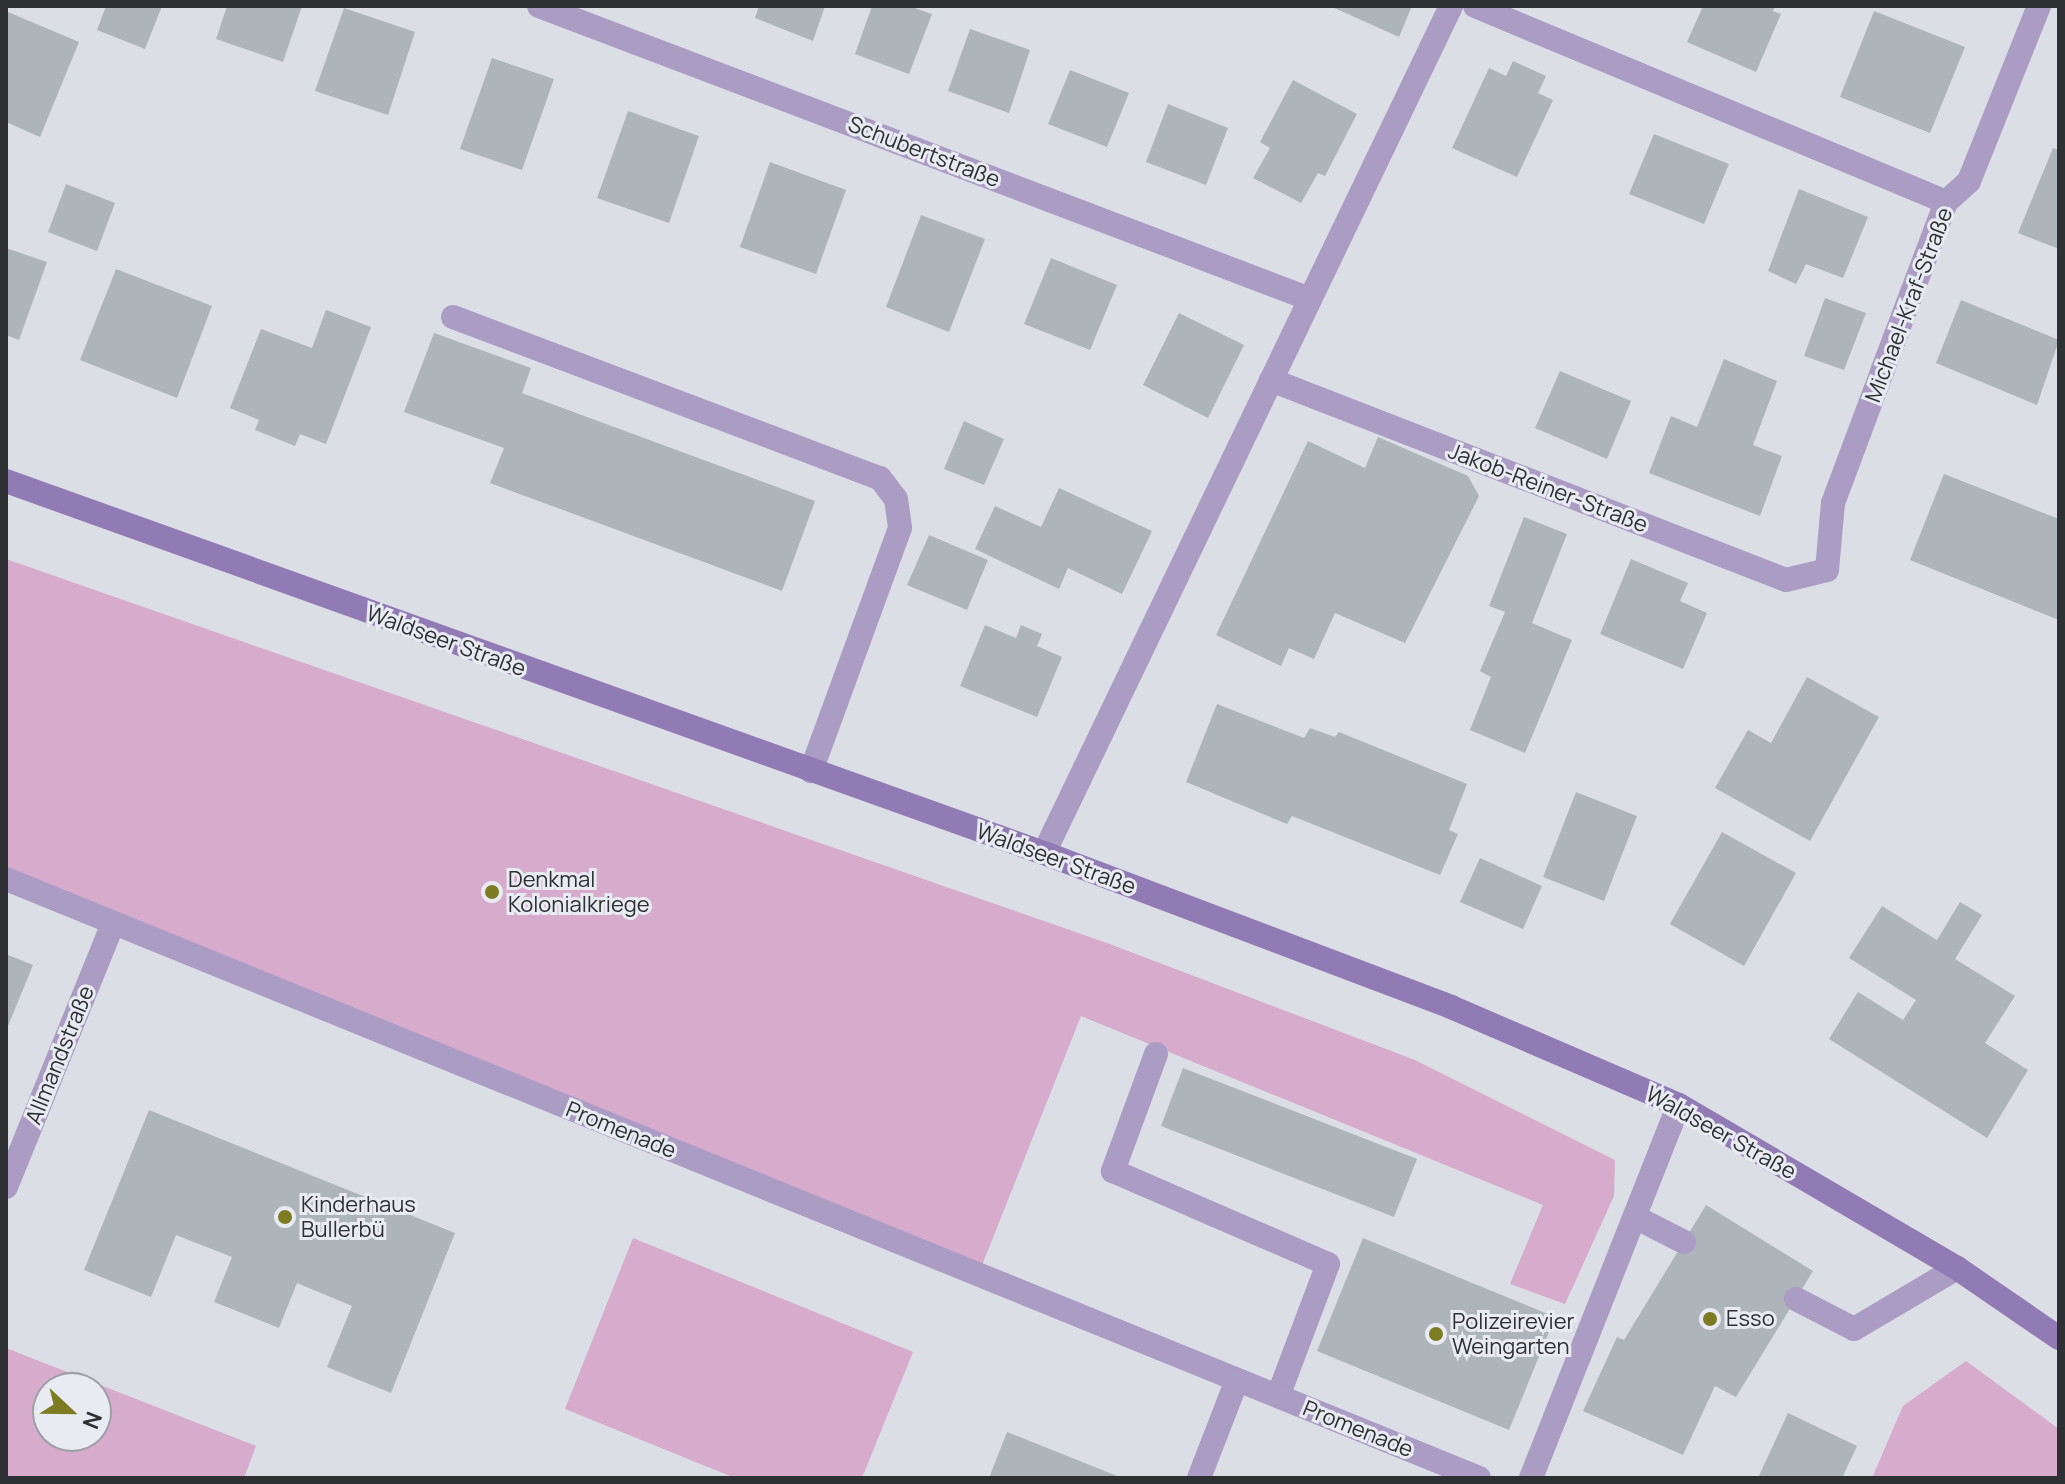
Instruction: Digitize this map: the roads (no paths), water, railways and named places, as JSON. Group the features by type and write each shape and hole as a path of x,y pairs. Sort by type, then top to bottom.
{"main road":[{"name":"Waldseer Straße","path":"6,481 1044,853 1451,1007 1679,1105 1957,1268 2059,1338"}],"street":[{"name":"Schubertstraße","path":"539,6 1310,299"},
{"path":"1044,853 1451,6"},
{"path":"1475,6 1946,202"},
{"name":"Michael-Kraf-Straße","path":"1827,570 1833,503 1946,202 1969,181 2039,6"},
{"path":"453,317 880,478 896,499 900,528 811,771"},
{"name":"Jakob-Reiner-Straße","path":"1271,380 1786,580 1827,570"},
{"name":"Promenade","path":"6,879 1479,1478"},
{"name":"Allmandstraße","path":"6,1187 113,923"},
{"path":"1156,1054 1113,1171 1328,1264 1278,1396"},
{"path":"1531,1478 1679,1105"},
{"path":"1635,1217 1684,1242"},
{"path":"1796,1299 1854,1329 1957,1268"},
{"path":"1199,1478 1237,1380"}],"place":[{"name":"Denkmal Kolonialkriege","path":"492,892"},
{"name":"Kinderhaus Bullerbü","path":"285,1217"},
{"name":"Esso","path":"1710,1319"},
{"name":"Polizeirevier Weingarten","path":"1436,1334"}]}
